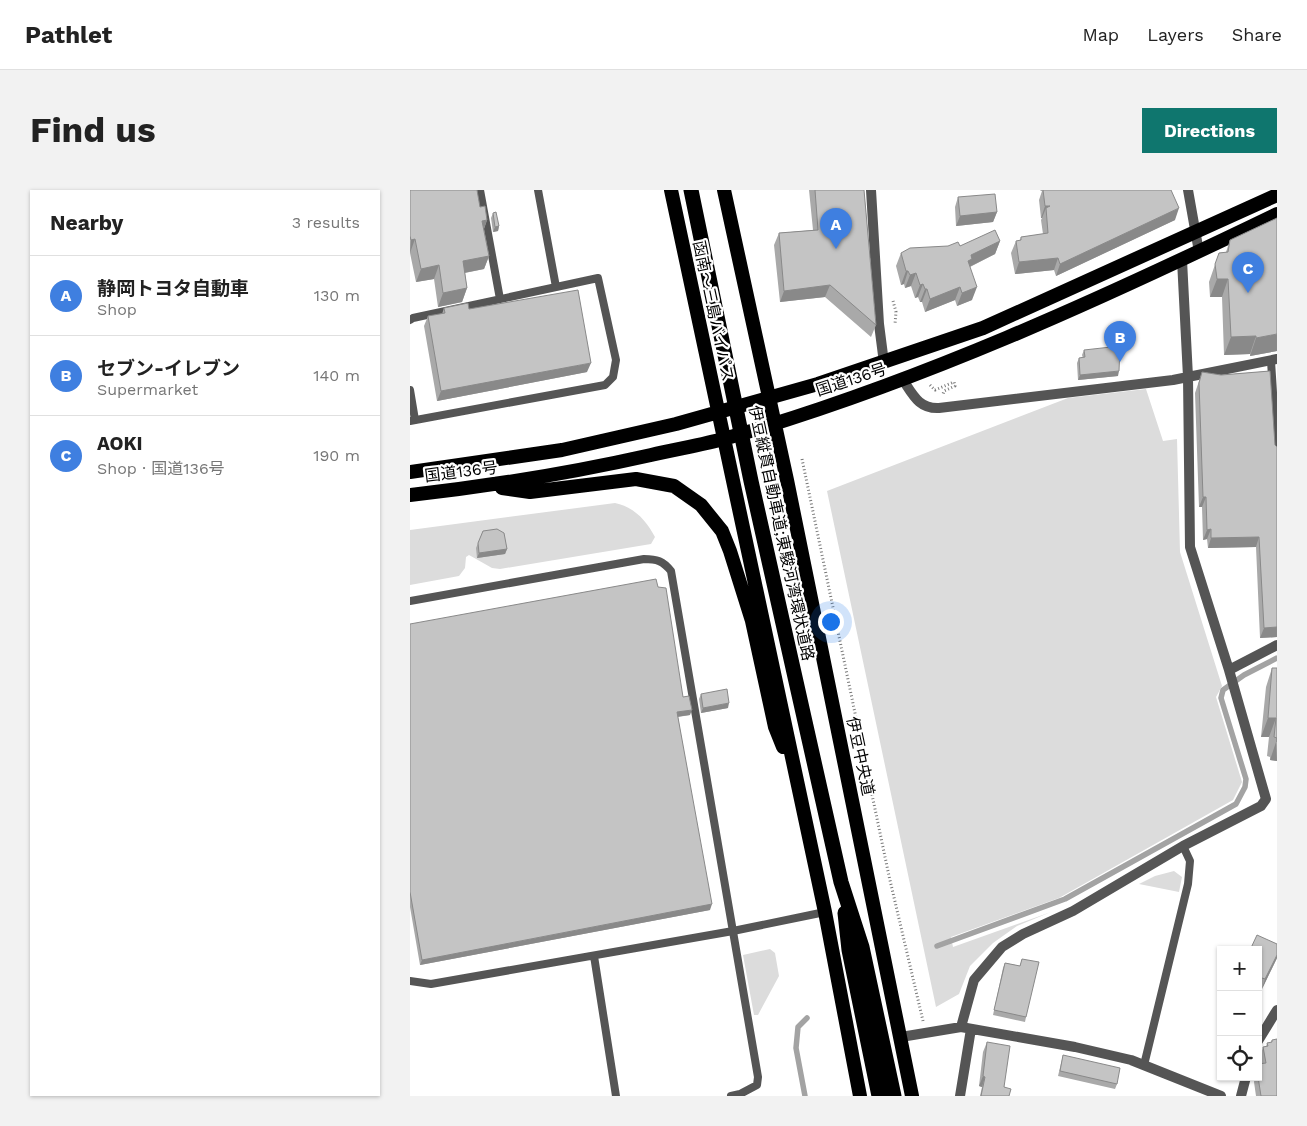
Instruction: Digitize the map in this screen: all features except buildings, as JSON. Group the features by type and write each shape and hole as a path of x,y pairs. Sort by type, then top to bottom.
{"highway":[{"name":"函南～三島バイパス","path":"671,190 718,413 725,438"},
{"name":"伊豆縦貫自動車道;東駿河湾環状道路","path":"691,190 751,481 841,882"},
{"path":"724,190 774,423"},
{"name":"国道136号","path":"410,472 562,450 718,413 884,363 983,328 1195,234 1277,195"},
{"name":"国道136号","path":"410,496 486,486 602,466 725,438 774,423 903,380 1013,335 1182,260 1277,214"},
{"name":"伊豆中央道","path":"774,423 912,1096"},
{"path":"725,438 825,912 860,1096"},
{"path":"486,486 530,492 636,479 674,486 701,505 722,531 730,551 752,621 775,727 796,778"},
{"path":"841,882 848,950 880,1096"},
{"path":"841,882 862,947 894,1096"}],"street":[{"path":"871,190 878,315 884,363"},
{"path":"1188,190 1199,252"},
{"path":"960,1096 966,1028 974,980 1002,947 1023,934 1073,911 1182,846 1260,806 1266,799 1230,670 1190,547 1188,376 1182,260"},
{"path":"903,380 917,401 930,408 1188,376 1274,360"},
{"path":"1230,670 1277,645"},
{"path":"1261,1036 1277,1010"},
{"path":"901,1037 966,1028 1075,1047 1144,1065 1221,1096"},
{"path":"1241,1096 1245,1081"}],"lane":[{"path":"480,190 500,299"},
{"path":"538,190 556,287"},
{"path":"410,320 598,278 616,360 613,377 605,385 413,421 410,390"},
{"path":"1274,360 1277,455"},
{"path":"410,601 644,559 656,559 665,563 671,571 758,1077 756,1085 750,1090 731,1096"},
{"path":"1144,1065 1188,884 1190,861 1182,846"},
{"path":"410,982 431,984 733,931 825,912"},
{"path":"594,956 616,1096"}],"path":[{"path":"935,390 954,382 955,386 944,391"},
{"path":"802,459 889,876 924,1023"}],"shaded area":[{"path":"1146,389 1163,441 1177,439 1180,552 1222,686 1216,697 1242,782 1233,800 1059,898 951,937 953,947 1051,912 1017,926 993,943 970,966 959,994 936,1007 827,491 1068,398"},
{"path":"615,503 634,511 648,525 655,537 651,544 500,569 492,568 469,555 466,557 465,568 459,576 410,585 410,530"},
{"path":"1174,871 1182,877 1179,892 1139,884 1155,876"},
{"path":"770,949 775,953 779,976 758,1015 754,1015 743,955"}],"waterway":[{"path":"937,946 1065,899 1236,804 1245,787 1246,779 1221,698 1223,690 1244,675 1277,658"},
{"path":"805,1096 796,1048 798,1027 807,1018"}],"place":[{"name":"静岡トヨタ自動車","path":"836,249"},
{"name":"AOKI","path":"1248,293"},
{"name":"セブン-イレブン","path":"1120,362"}]}
